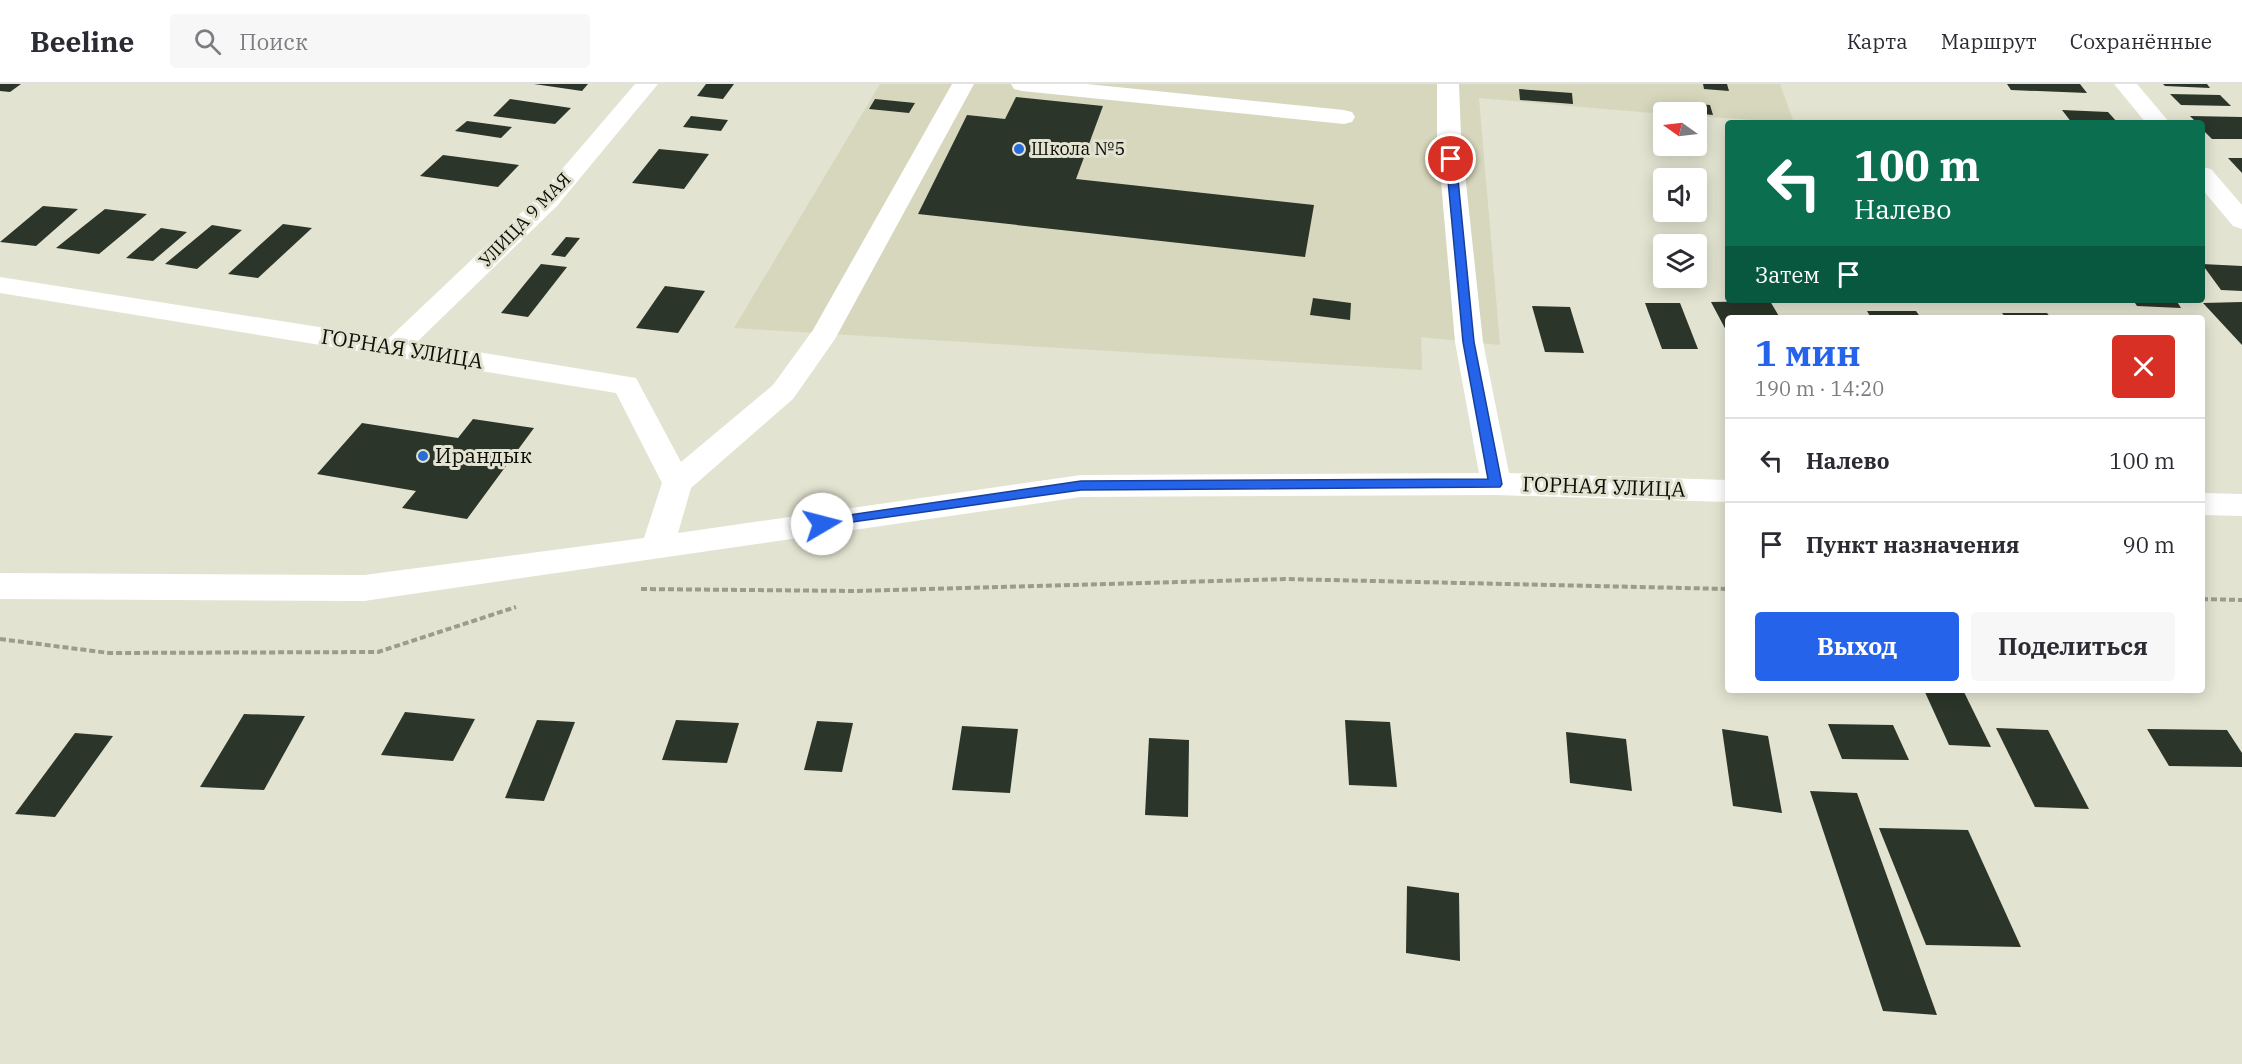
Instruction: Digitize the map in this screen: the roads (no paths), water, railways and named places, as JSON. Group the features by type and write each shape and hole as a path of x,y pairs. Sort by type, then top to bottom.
{"street":[{"name":"УЛИЦА 9 МАЯ","path":"395,348 548,201 647,84"},
{"path":"657,548 677,483 783,392 825,333 963,84"},
{"path":"1022,84 1344,117"},
{"path":"1448,84 1449,136 1469,342 1496,484"},
{"path":"2125,84 2155,120"},
{"path":"2205,178 2242,221"},
{"name":"ГОРНАЯ УЛИЦА","path":"0,285 626,385 677,483"},
{"name":"ГОРНАЯ УЛИЦА","path":"0,586 364,588 1081,486 1496,484 1725,490"},
{"path":"2205,504 2242,505"}],"place":[{"name":"Школа №5","path":"1019,149"},
{"name":"Ирандык","path":"423,456"}]}
